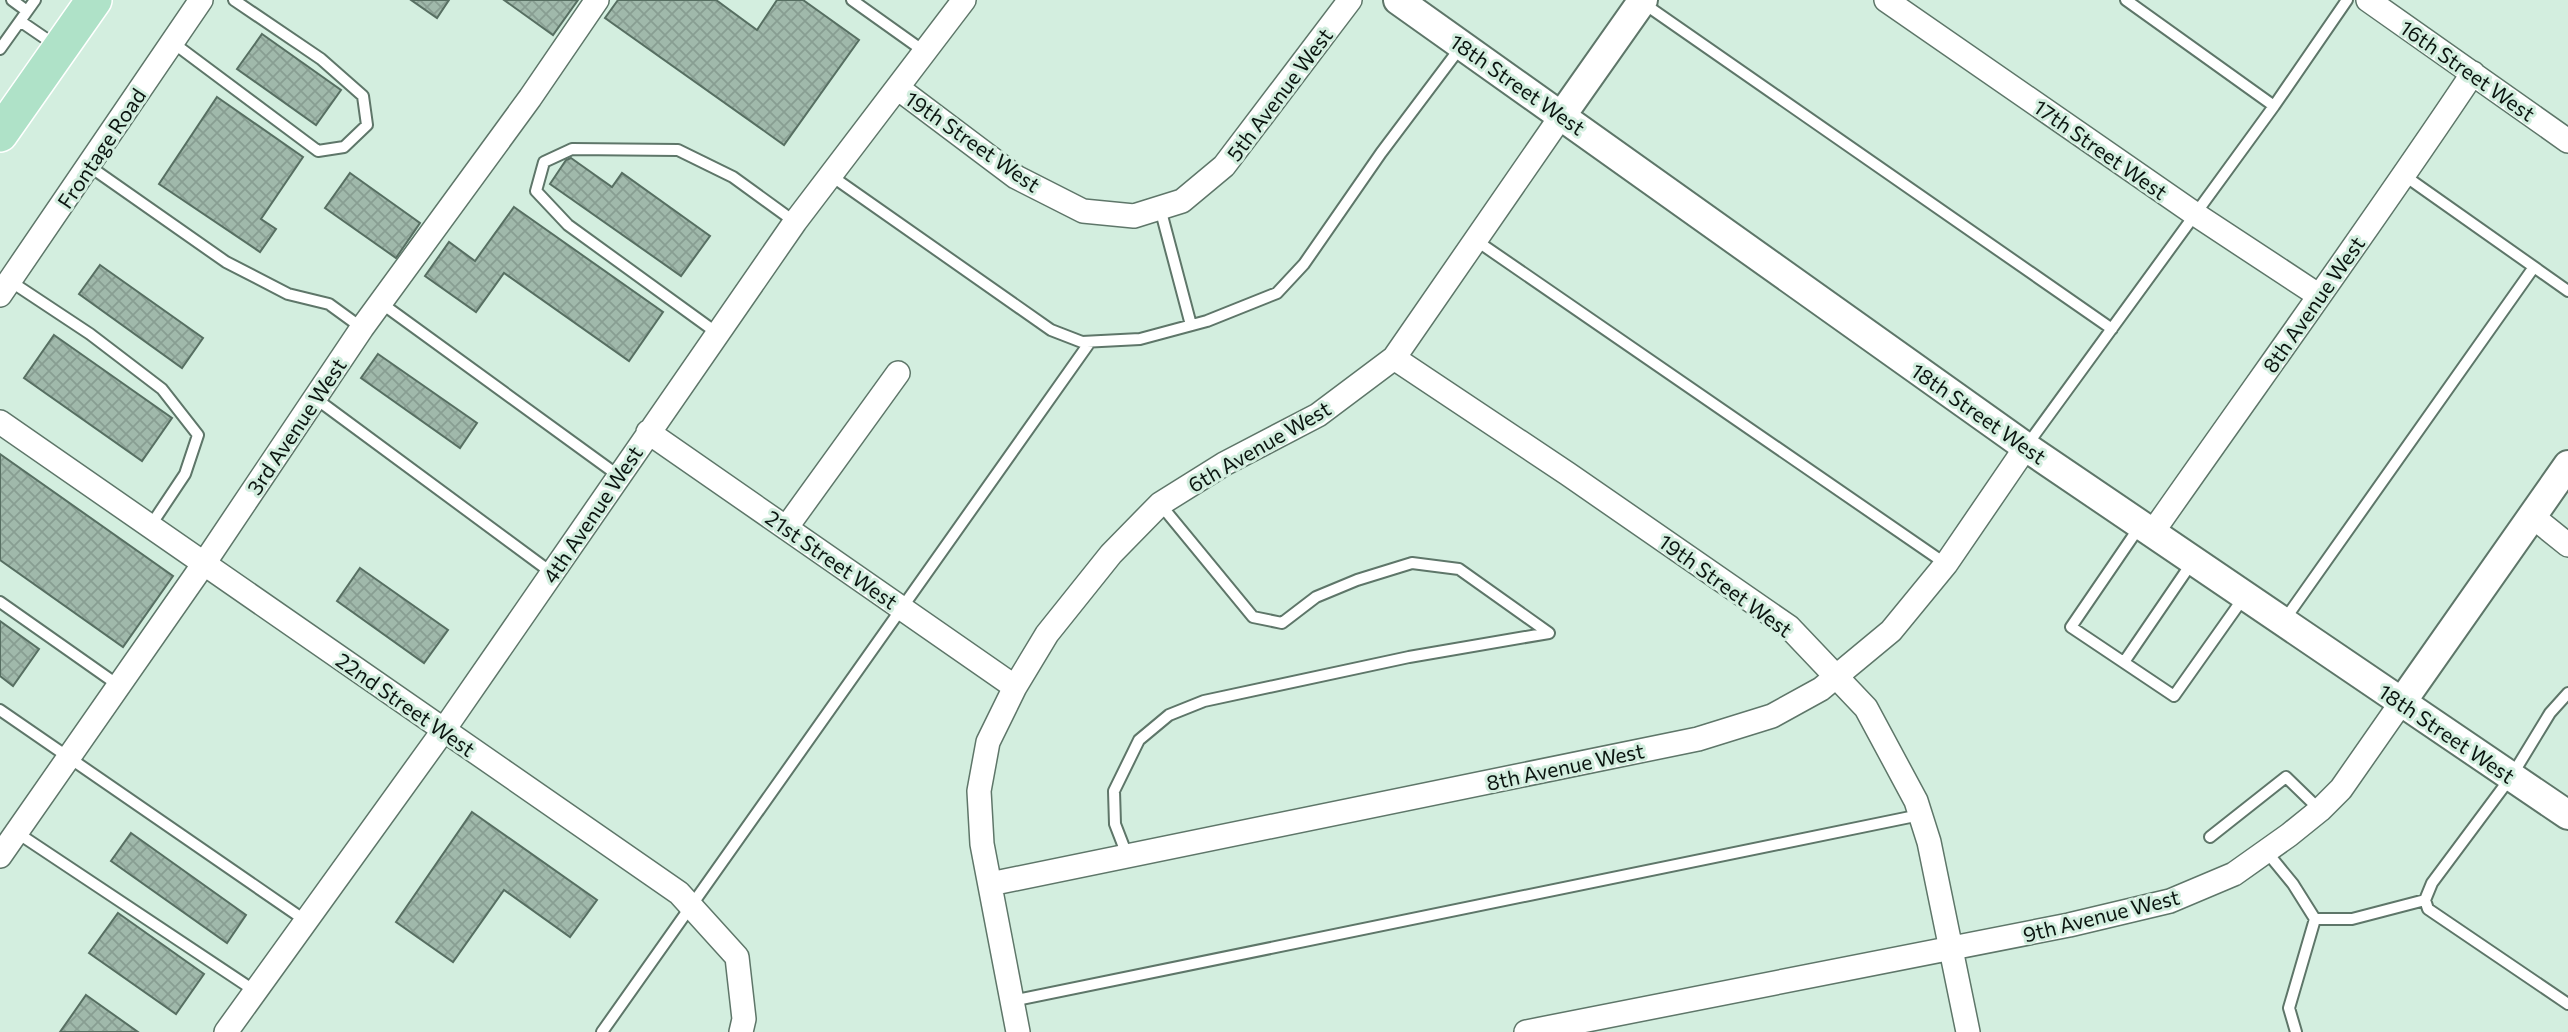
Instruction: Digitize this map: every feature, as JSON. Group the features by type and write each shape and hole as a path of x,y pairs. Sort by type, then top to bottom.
{"main road":[{"path":"0,134 93,0"}],"street":[{"name":"Frontage Road","path":"5,288 201,0"},
{"name":"3rd Avenue West","path":"0,856 205,562 362,328 530,98 597,0"},
{"name":"4th Avenue West","path":"226,1032 443,730 795,222 899,89 964,0"},
{"name":"5th Avenue West","path":"1203,184 1224,166 1350,0"},
{"name":"18th Street West","path":"1398,0 2026,447 2568,815"},
{"name":"17th Street West","path":"1886,0 2195,214 2318,295"},
{"name":"16th Street West","path":"2368,0 2568,141"},
{"name":"6th Avenue West","path":"1018,1032 982,844 979,791 988,742 1015,687 1047,634 1111,554 1160,504 1224,464 1318,415 1394,358 1641,1"},
{"name":"8th Avenue West","path":"2146,530 2405,176 2473,73"},
{"name":"19th Street West","path":"899,89 1016,177 1083,211 1134,216 1182,201 1203,184"},
{"name":"19th Street West","path":"1394,358 1789,627 1867,708 1916,801 1929,842 1968,1032"},
{"path":"786,528 898,373"},
{"name":"22nd Street West","path":"0,422 679,892 737,957 744,1019 741,1032"},
{"name":"21st Street West","path":"648,432 1015,687"},
{"name":"8th Avenue West","path":"989,884 1698,739 1772,716 1821,689 1891,631 1946,564 2026,447"},
{"name":"9th Avenue West","path":"1526,1032 2069,925 2170,901 2234,874 2320,810 2341,789 2568,465"},
{"path":"2532,516 2568,545"}],"lane":[{"path":"12,0 27,10"},
{"path":"2,44 35,0"},
{"path":"172,43 318,150 344,146 367,125 363,96 321,59 234,0"},
{"path":"852,0 925,52"},
{"path":"2126,0 2274,106"},
{"path":"2026,447 2274,106 2347,0"},
{"path":"1641,1 2112,330"},
{"path":"20,21 60,48"},
{"path":"830,175 1051,330 1082,342 1140,339 1191,325 1278,293 1304,264 1381,153 1463,44"},
{"path":"717,333 568,225 536,191 544,162 572,149 678,150 733,177 795,222"},
{"path":"89,166 226,262 288,294 329,304 362,328"},
{"path":"2405,176 2568,291"},
{"path":"1160,208 1191,325"},
{"path":"1474,239 1946,564"},
{"path":"2283,622 2534,267"},
{"path":"5,288 90,334 162,389 198,435 185,474 150,525"},
{"path":"381,303 619,475"},
{"path":"602,1032 1090,342"},
{"path":"314,398 552,573"},
{"path":"1128,855 1115,824 1114,790 1139,740 1168,715 1218,698 1409,657 1549,633 1459,569 1412,564 1357,580 1316,597 1282,623 1253,617 1160,504"},
{"path":"2146,530 2071,627 2174,696 2244,596"},
{"path":"2124,663 2193,561"},
{"path":"0,602 118,685"},
{"path":"2568,693 2550,713 2511,776 2431,883 2425,900 2428,909 2568,1004"},
{"path":"0,710 306,921"},
{"path":"2210,837 2286,777 2320,810"},
{"path":"1012,1002 1920,816"},
{"path":"16,832 255,991"},
{"path":"2266,851 2293,884 2315,919 2289,1008 2296,1032"},
{"path":"2315,919 2352,919 2425,900"}],"building":[{"path":"411,0 449,0 437,18"},
{"path":"504,0 578,0 553,35"},
{"path":"618,0 716,0 757,30 777,0 803,0 859,40 784,145 605,18"},
{"path":"262,34 341,90 316,125 237,69"},
{"path":"217,97 303,157 261,219 276,229 260,252 159,184"},
{"path":"571,158 612,187 622,173 710,236 681,276 550,184 566,160"},
{"path":"350,173 420,223 396,258 325,208"},
{"path":"514,207 663,312 629,361 504,273 476,312 425,276 449,242 475,261"},
{"path":"100,265 203,338 182,368 79,294"},
{"path":"54,335 172,418 142,461 24,378"},
{"path":"378,354 477,423 460,448 361,378"},
{"path":"0,454 173,576 123,647 0,560"},
{"path":"360,568 448,630 424,663 337,601"},
{"path":"0,621 39,649 13,686 0,676"},
{"path":"472,812 597,900 570,937 504,890 453,962 396,922"},
{"path":"131,833 246,915 227,943 111,861"},
{"path":"118,913 204,974 176,1014 89,953"},
{"path":"86,995 138,1032 60,1032"}]}
